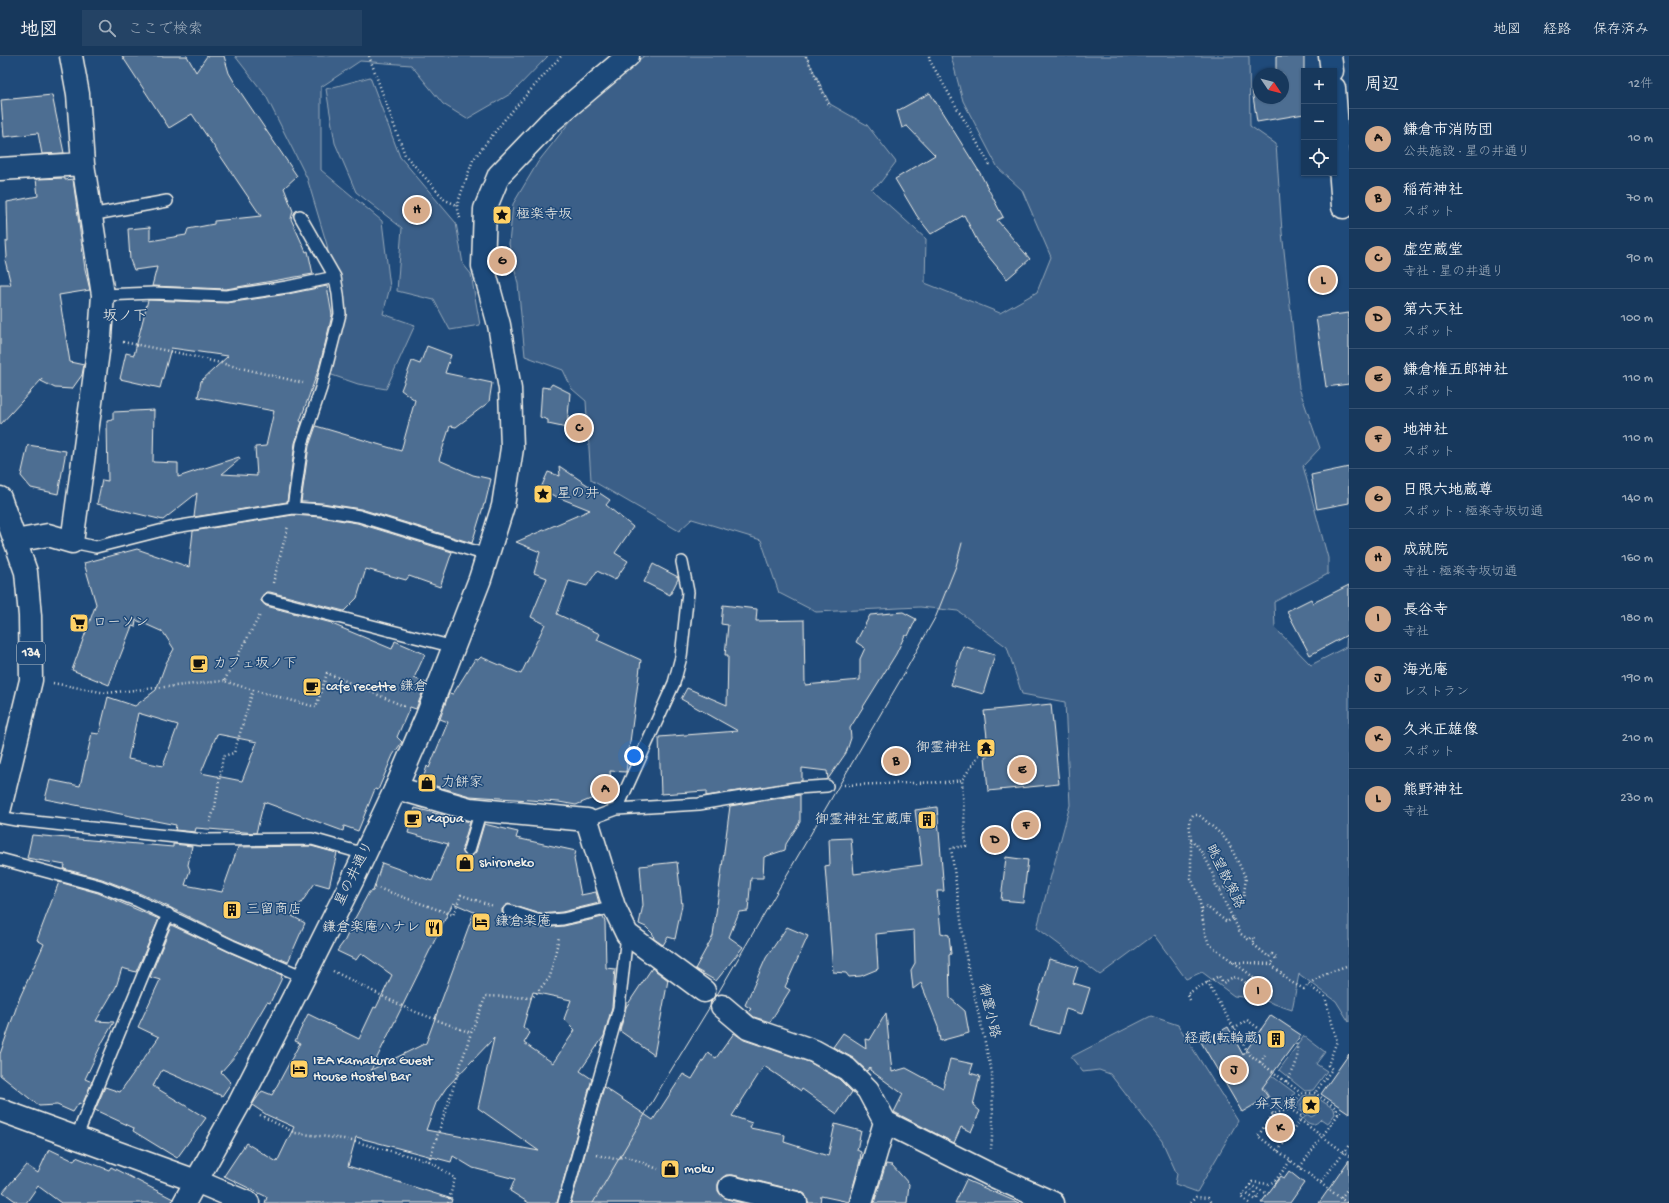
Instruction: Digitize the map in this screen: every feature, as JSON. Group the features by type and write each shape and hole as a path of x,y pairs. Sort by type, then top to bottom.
{"main road":[{"path":"15,541 48,534 72,542 100,337 103,295 82,164 78,94 71,56"},
{"name":"星の井通り","path":"184,1203 239,1104 353,879 396,788 427,716 480,579 503,506 512,448 510,389 499,325 483,266 485,209 499,176 550,122 628,56"},
{"path":"1330,56 1332,68"},
{"path":"1336,104 1346,209"},
{"path":"0,169 82,164"},
{"name":"134","path":"0,498 26,572 30,616 30,680 0,808"},
{"path":"396,788 470,810 587,820 614,907 627,934 704,991"},
{"path":"722,1006 748,1028 814,1051 847,1069 868,1090 885,1122 989,1174 1053,1203"},
{"path":"0,1110 196,1181 248,1203"},
{"path":"861,1203 885,1122"},
{"path":"730,1187 796,1203"}],"lane":[{"path":"90,215 167,201"},
{"path":"293,508 302,444 321,388 340,314 335,277 300,216"},
{"path":"103,295 154,293 226,296 287,287 335,277"},
{"path":"72,542 96,547 175,527 293,508 321,510 360,516 488,555"},
{"path":"617,808 674,683 681,657 688,592 682,562"},
{"path":"268,599 454,647"},
{"path":"587,820 617,808 699,804 796,788 827,786"},
{"path":"468,850 481,810"},
{"path":"0,817 204,840 312,839 365,854"},
{"path":"0,859 100,886 168,914 232,946 307,969"},
{"path":"509,911 540,921 564,919 614,907"},
{"path":"76,1138 168,914"},
{"path":"564,1203 620,1008 627,934"}],"path":[{"path":"369,56 405,155 445,200 457,205"},
{"path":"806,56 830,107"},
{"path":"929,56 933,67 990,165"},
{"path":"100,337 179,353 321,388"},
{"path":"224,680 268,599 293,508"},
{"path":"30,680 106,693 224,680 253,690 316,707 327,673 427,716"},
{"path":"204,840 214,807 223,756 234,753 253,690"},
{"path":"840,785 946,782 962,780 986,745"},
{"name":"御霊小路","path":"962,780 966,846 951,848 951,853 967,963 992,1073 994,1126 989,1174"},
{"path":"1190,1000 1187,994 1219,976 1223,983 1233,977 1242,980 1251,987 1256,982 1252,976 1231,962 1209,944 1205,933 1199,897 1191,878 1191,838 1189,821 1193,815 1199,815 1222,835 1229,844 1246,878 1243,900 1225,887 1220,890"},
{"name":"眺望散策路","path":"1191,838 1200,848 1214,874 1215,883 1220,890 1241,934 1249,940 1252,936 1256,939 1253,944 1269,957 1272,954 1277,957 1271,964"},
{"path":"353,879 453,915 461,895 509,911"},
{"path":"1202,909 1207,907 1227,922 1233,918"},
{"path":"429,1161 471,1034 486,996 532,998 550,977 564,919"},
{"path":"1231,962 1271,964 1289,980 1304,989 1326,974 1349,965"},
{"path":"307,969 471,1034"},
{"path":"1207,982 1249,1054 1301,1093 1315,1093 1336,1108 1338,1114"},
{"path":"1308,985 1325,997 1337,1041 1328,1065 1332,1069 1315,1093"},
{"path":"1234,1028 1247,1020 1261,1030"},
{"path":"1286,1082 1297,1061 1298,1049 1296,1042"},
{"path":"1244,1057 1249,1054"},
{"path":"1260,1062 1265,1055"},
{"path":"1301,1093 1290,1109 1273,1114 1258,1136 1347,1203"},
{"path":"1264,1099 1273,1114"},
{"path":"239,1104 295,1133 344,1139 429,1161 455,1178 448,1203"},
{"path":"1290,1109 1303,1117"},
{"path":"1300,1167 1342,1109"},
{"path":"1278,1151 1306,1112"},
{"path":"1300,1120 1349,1156"},
{"path":"1321,1182 1349,1145"},
{"path":"615,1159 626,1156 658,1169"},
{"path":"1250,1185 1252,1182 1269,1184 1275,1181 1291,1160"},
{"path":"1250,1185 1268,1194"},
{"path":"1250,1185 1248,1188 1259,1196 1256,1200 1244,1192 1241,1197 1250,1203"},
{"path":"1341,1198 1349,1187"},
{"path":"1190,1203 1196,1197 1208,1198 1211,1203"}],"shaded area":[{"path":"235,56 548,56 512,93 467,119 443,104 411,65 360,61 321,87 321,170 382,221 390,287 383,314 415,325 386,389 358,384 329,374 334,296 327,245 307,178 266,96"},
{"path":"644,56 806,56 830,104 867,125 896,162 880,183 871,189 926,239 925,283 1000,313 1037,292 1051,257 1022,190 998,168 963,101 951,56 1249,56 1250,126 1276,144 1282,232 1299,388 1320,448 1303,466 1328,558 1328,574 1274,602 1275,628 1311,665 1346,647 1347,632 1349,631 1349,1022 1336,1001 1299,974 1292,1010 1260,999 1234,996 1202,972 1186,979 1154,935 1100,975 1037,928 1070,805 1065,702 1022,694 1007,647 958,611 920,607 816,612 779,593 761,540 692,519 679,531 591,480 586,401 572,389 563,370 525,356 518,284 509,244 513,204 538,162 584,104"},
{"path":"370,77 400,157 456,223 463,264 471,274 480,325 450,330 434,300 397,291 402,228 356,192 335,143 326,89"},
{"path":"1151,1016 1178,1025 1238,1121 1197,1192 1175,1184 1177,1174 1162,1141 1110,1074 1099,1070 1083,1072 1071,1057"},
{"path":"1304,1036 1325,1052 1316,1064 1327,1071 1313,1090 1305,1091 1279,1070"},
{"path":"1249,1063 1264,1070 1295,1093 1285,1106 1276,1109"},
{"path":"1313,1095 1334,1109 1335,1114 1329,1122 1327,1123 1321,1119 1312,1124 1303,1119 1307,1114 1311,1117 1315,1115 1320,1109 1318,1102 1312,1098 1305,1099 1301,1105 1303,1113 1295,1108 1303,1096"}],"building":[{"path":"122,56 187,56 196,72 207,56 224,56 229,73 239,90 297,176 284,188 293,211 291,219 306,252 308,251 313,274 226,289 152,286 157,267 134,270 130,260 128,229 150,227 150,241 186,235 188,229 214,224 214,221 261,216 192,114 169,128"},
{"path":"1276,56 1304,56 1304,68 1301,68 1301,115 1257,122 1254,104 1289,104 1289,68 1276,68"},
{"path":"930,93 980,173 1003,217 997,220 1030,259 1007,279 980,246 964,215 931,234 917,216 895,179 935,155 907,126 902,128 897,111"},
{"path":"52,95 64,153 42,154 38,133 4,137 1,100"},
{"path":"65,178 65,180 73,179 85,269 90,290 59,295 70,362 84,365 82,375 72,389 55,388 41,381 42,379 0,425 0,285 11,285 5,260 7,257 6,241 8,241 7,202 38,196 36,179"},
{"path":"327,286 332,315 319,368 300,421 302,422 295,443 287,502 194,517 197,493 163,520 97,504 102,480 108,481 107,421 113,420 113,412 154,410 153,462 178,463 178,477 239,457 240,459 222,474 257,476 255,447 266,446 274,411 198,397 201,381 228,356 171,348 160,388 120,379 126,353 134,355 148,300 227,303 288,294"},
{"path":"1349,313 1349,384 1326,387 1316,317"},
{"path":"427,346 451,355 445,373 492,383 489,402 456,427 450,426 439,460 473,475 491,479 485,504 472,543 361,509 322,503 301,502 309,446 316,426 401,451 415,400 401,390 412,361 420,364"},
{"path":"552,384 570,393 567,428 548,424 548,420 540,417 542,387 549,388"},
{"path":"28,445 66,451 58,494 31,488 21,476"},
{"path":"559,466 610,500 606,505 633,527 615,553 628,561 615,580 597,571 587,586 569,581 557,614 600,634 597,640 641,660 626,772 610,771 612,797 598,796 576,805 559,802 470,796 422,782 427,766 429,768 448,722 440,719 449,693 453,694 475,659 478,660 481,657 521,674 545,624 531,617 547,578 534,573 540,552 516,542 590,510 540,490 548,472 560,476"},
{"path":"1349,467 1349,503 1317,509 1311,475"},
{"path":"293,515 320,517 357,523 452,552 440,587 409,576 406,580 366,569 357,598 344,611 270,592 266,592 261,597 261,601 266,606 332,623 392,649 395,641 425,654 414,678 426,683 416,709 410,707 397,737 402,742 393,755 378,790 375,789 358,831 344,826 343,831 264,802 256,833 196,828 195,832 175,830 176,825 45,799 50,780 80,786 92,733 99,734 108,697 135,706 156,690 166,663 174,649 163,632 136,620 135,627 132,626 109,685 72,670 96,604 84,563 137,549 189,567 193,531","holes":["138,713 178,725 163,766 128,759","217,734 257,742 242,781 201,773"]},
{"path":"653,564 678,577 670,595 644,582"},
{"path":"1349,585 1349,634 1310,655 1287,611 1311,599 1313,603"},
{"path":"723,605 757,609 756,621 804,620 805,685 860,680 860,659 865,648 856,642 870,615 903,612 916,619 908,636 905,635 896,654 850,728 851,738 846,753 828,779 827,771 802,768 802,781 706,796 706,791 661,794 659,737 738,731 681,699 687,688 727,705 728,655 725,655 728,625 721,624"},
{"path":"963,646 995,655 983,694 951,685"},
{"path":"1051,704 1059,784 988,791 985,756 989,755 984,711"},
{"path":"800,795 800,822 786,844 785,850 764,857 763,878 751,878 748,911 739,912 729,937 743,947 716,981 695,969 713,936 730,806"},
{"path":"937,807 944,891 937,891 941,933 949,935 951,954 949,955 950,998 965,1011 969,1033 940,1041 938,1026 921,983 913,989 911,970 915,963 914,930 876,934 878,969 861,976 849,977 846,973 833,972 825,866 830,865 829,839 851,838 854,874 922,865 915,810"},
{"path":"415,808 470,822 462,848 467,857 471,857 476,852 484,824 518,832 516,838 576,851 574,859 581,895 596,892 599,903 562,912 541,914 508,904 502,909 502,913 506,917 540,928 564,926 603,917 605,922 606,968 615,969 612,1007 604,1036 580,1071 592,1079 557,1203 529,1203 510,1191 515,1179 473,1168 453,1156 451,1162 356,1137 348,1166 452,1199 451,1203 265,1203 267,1197 224,1176 246,1143 277,1162 294,1127 267,1115 252,1105 262,1091 272,1095 300,1043 295,1041 308,1014 359,1039 374,1007 376,1008 392,975 361,953 356,960 337,951 345,940 369,892 373,891 382,863 432,881 448,844 408,833","holes":["453,903 474,912 426,1043 371,1070","533,992 571,1000 564,1019 575,1030 553,1063 524,1043 530,1033 523,1027","494,1038 478,1108 539,1151 426,1130 436,1103 446,1088"]},
{"path":"32,835 173,847 173,844 192,846 188,865 190,870 185,885 222,892 238,847 311,846 337,853 329,887 315,883 292,916 305,923 288,962 235,940 141,894 102,879 64,869 65,865 27,858"},
{"path":"1006,857 1028,860 1023,902 1001,900"},
{"path":"677,862 682,905 675,939 668,937 663,945 654,939 653,934 646,927 639,924 643,905 640,866"},
{"path":"59,882 98,893 159,919 136,972 122,968 116,987 96,1021 114,1022 85,1079 92,1082 82,1105 79,1103 73,1112 57,1105 39,1106 0,1075 0,1054 20,997 44,944 37,940"},
{"path":"171,925 282,975 270,1003 267,1002 236,1055 221,1072 231,1083 222,1096 162,1070 153,1086 206,1118 177,1158 133,1131 134,1128 95,1110 105,1087 120,1092 159,1037 138,1027 160,980 150,977"},
{"path":"787,927 808,936 785,987 790,990 770,1022 754,1017 748,1012 751,1009 745,1005 766,958"},
{"path":"1049,959 1078,967 1073,983 1090,988 1082,1014 1066,1009 1059,1034 1030,1026"},
{"path":"652,968 668,980 654,1055 620,1031 626,1007"},
{"path":"886,1013 892,1072 906,1068 943,1088 950,1059 973,1064 970,1073 980,1076 973,1105 980,1111 971,1132 961,1127 954,1143 894,1112 903,1094 870,1070 870,1067 867,1071 853,1058 833,1047 843,1033 866,1048 865,1039 870,1040"},
{"path":"1271,1015 1301,1035 1262,1088 1268,1097 1242,1112 1201,1042 1228,1027 1243,1055"},
{"path":"734,1033 744,1040 809,1062 839,1079 852,1092 837,1114 802,1089 801,1091 764,1066 732,1116 752,1123 750,1128 785,1135 784,1142 828,1156 835,1124 861,1131 857,1150 861,1152 860,1161 849,1202 821,1196 820,1203 808,1203 805,1194 799,1191 733,1175 726,1175 718,1184 718,1191 727,1199 743,1203 571,1203 604,1087 653,1120 683,1074 692,1079 708,1053 716,1058"},
{"path":"1349,1054 1349,1113 1321,1094"},
{"path":"49,1149 74,1161 76,1157 109,1170 111,1167 173,1199 172,1203 61,1203 38,1186 26,1203 18,1203 3,1192 26,1165 38,1173"},
{"path":"1349,1160 1349,1203 1319,1203"},
{"path":"886,1164 892,1165 909,1184 907,1203 874,1203"},
{"path":"1289,1171 1304,1183 1290,1203 1261,1203 1281,1176 1284,1178"},
{"path":"966,1180 1019,1203 955,1203"}],"tram line":[{"path":"593,1203 714,1000 901,679 936,616 956,566 962,543"}],"place":[{"name":"成就院","path":"417,210"},
{"name":"極楽寺坂","path":"502,215"},
{"name":"日限六地蔵尊","path":"502,261"},
{"name":"熊野神社","path":"1323,280"},
{"name":"虚空蔵堂","path":"579,428"},
{"name":"星の井","path":"543,494"},
{"name":"ローソン","path":"79,623"},
{"name":"カフェ坂ノ下","path":"199,664"},
{"name":"cafe recette 鎌倉","path":"312,687"},
{"name":"御霊神社","path":"986,748"},
{"name":"稲荷神社","path":"896,761"},
{"name":"鎌倉権五郎神社","path":"1022,770"},
{"name":"力餅家","path":"427,783"},
{"name":"鎌倉市消防団","path":"605,789"},
{"name":"Kapua","path":"413,819"},
{"name":"御霊神社宝蔵庫","path":"927,820"},
{"name":"地神社","path":"1026,825"},
{"name":"第六天社","path":"995,840"},
{"name":"shironeko","path":"465,863"},
{"name":"三留商店","path":"232,910"},
{"name":"鎌倉楽庵","path":"481,922"},
{"name":"鎌倉楽庵ハナレ","path":"434,928"},
{"name":"長谷寺","path":"1258,991"},
{"name":"経蔵(転輪蔵)","path":"1276,1039"},
{"name":"IZA Kamakura Guest House Hostel Bar","path":"299,1069"},
{"name":"海光庵","path":"1234,1070"},
{"name":"弁天様","path":"1311,1105"},
{"name":"久米正雄像","path":"1280,1128"},
{"name":"moku","path":"670,1169"}],"district":[{"name":"坂ノ下","path":"125,317"}]}
